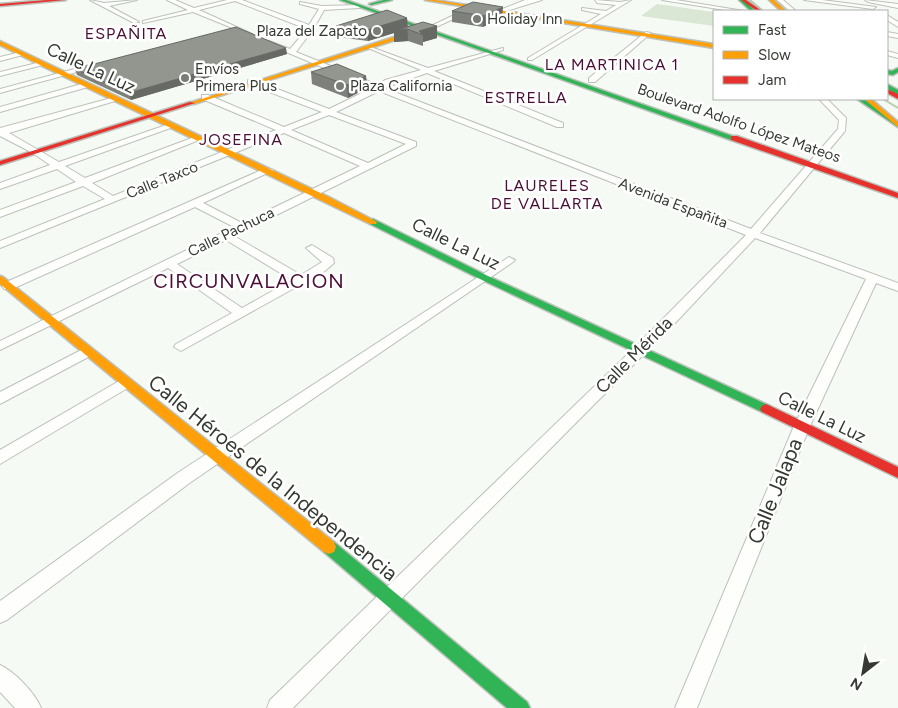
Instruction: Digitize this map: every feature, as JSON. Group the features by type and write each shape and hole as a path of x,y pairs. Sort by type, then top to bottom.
{"main road":[{"path":"0,4 33,0"},
{"path":"0,4 64,0"},
{"name":"Boulevard Adolfo López Mateos","path":"342,0 371,4 732,136 898,185"},
{"path":"371,4 390,0"},
{"path":"427,0 713,45"},
{"path":"442,0 588,25"},
{"path":"742,0 752,10"},
{"path":"742,0 758,10"},
{"path":"765,0 776,10"},
{"path":"771,0 783,10"},
{"name":"Boulevard Adolfo López Mateos","path":"359,3 429,26"},
{"path":"146,114 313,62 370,47 429,26"},
{"path":"0,163 33,150 429,26"},
{"name":"Calle La Luz","path":"1,45 112,99 269,170 485,278 641,349 898,473"},
{"name":"Boulevard Adolfo López Mateos","path":"496,51 530,59 743,130 898,196"},
{"path":"893,81 898,97"},
{"path":"861,100 898,125"},
{"path":"868,100 898,125"},
{"path":"877,100 898,113"},
{"path":"732,136 743,130"},
{"path":"0,158 33,150"},
{"name":"Calle Héroes de la Independencia","path":"4,283 87,352 218,455 521,708"}],"street":[{"path":"93,0 136,22 128,25 142,26 146,24 145,22 235,0 311,28"},
{"path":"104,5 134,0"},
{"name":"Avenida Españita","path":"170,0 378,88 754,234 898,286"},
{"path":"503,10 530,0 539,0"},
{"path":"530,59 628,0"},
{"path":"665,0 735,10"},
{"path":"780,0 792,10"},
{"path":"807,0 874,7"},
{"path":"867,0 882,1 898,6"},
{"path":"867,0 878,10"},
{"path":"598,1 621,4"},
{"path":"824,2 834,10"},
{"path":"302,3 322,8 359,3"},
{"path":"291,52 311,28 322,8"},
{"path":"429,26 474,8"},
{"path":"584,9 608,13"},
{"path":"228,31 237,29"},
{"path":"592,80 647,34"},
{"path":"370,47 560,125"},
{"name":"Calle Taxco","path":"0,245 329,112 388,82 496,51"},
{"path":"0,59 21,54"},
{"path":"0,74 41,64"},
{"path":"0,91 99,64"},
{"path":"251,82 329,112"},
{"path":"0,110 85,85"},
{"path":"205,97 368,166"},
{"path":"1,132 112,99"},
{"name":"Calle Mérida","path":"278,708 387,597 641,349 754,234 817,161 844,124 839,115 824,100"},
{"name":"Calle Pachuca","path":"0,346 413,144 329,112"},
{"path":"0,186 172,126"},
{"path":"1,132 113,200"},
{"path":"0,214 200,138"},
{"path":"4,283 196,203 269,170"},
{"path":"196,203 241,227"},
{"path":"224,235 300,280"},
{"path":"181,347 322,269 328,263 327,258 312,248"},
{"path":"0,613 218,455 485,278 509,260"},
{"path":"168,263 241,313"},
{"name":"Calle Jalapa","path":"686,708 802,426 873,277"},
{"path":"0,399 87,352"},
{"path":"0,458 126,382"},
{"path":"0,676 30,708"}],"green space":[{"path":"657,4 713,12 713,26 641,16"}],"building":[{"path":"473,2 503,7 483,16 452,11"},
{"path":"387,10 407,18 367,30 336,26"},
{"path":"423,22 437,26 419,31 423,35 407,29 394,31"},
{"path":"236,27 286,48 129,93 75,69"},
{"path":"337,64 366,76 347,85 311,72"}],"waterway":[{"path":"750,0 762,10"},
{"path":"885,100 898,108"}],"traffic: fast":[{"path":"342,0 734,138"},
{"path":"371,4 390,0"},
{"path":"741,0 752,10"},
{"path":"888,72 893,73 898,70"},
{"path":"888,87 898,93"},
{"path":"861,100 898,125"},
{"path":"373,222 485,278 766,409"},
{"path":"329,547 521,708"}],"traffic: slow":[{"path":"427,0 713,46"},
{"path":"771,0 783,10"},
{"path":"192,103 419,31"},
{"path":"0,43 373,222"},
{"path":"868,100 898,125"},
{"path":"0,279 329,547"}],"traffic: jam":[{"path":"0,5 64,0"},
{"path":"743,0 758,10"},
{"path":"888,92 898,97"},
{"path":"0,163 192,103"},
{"path":"734,138 898,196"},
{"path":"766,409 898,473"}],"place":[{"name":"Holiday Inn","path":"477,19"},
{"name":"Plaza del Zapato","path":"377,31"},
{"name":"Envíos Primera Plus","path":"185,78"},
{"name":"Plaza California","path":"340,86"}],"district":[{"name":"ESPAÑITA","path":"126,33"},
{"name":"LA MARTINICA 1","path":"612,64"},
{"name":"ESTRELLA","path":"526,97"},
{"name":"JOSEFINA","path":"241,139"},
{"name":"LAURELES DE VALLARTA","path":"547,194"},
{"name":"CIRCUNVALACION","path":"249,281"}]}
